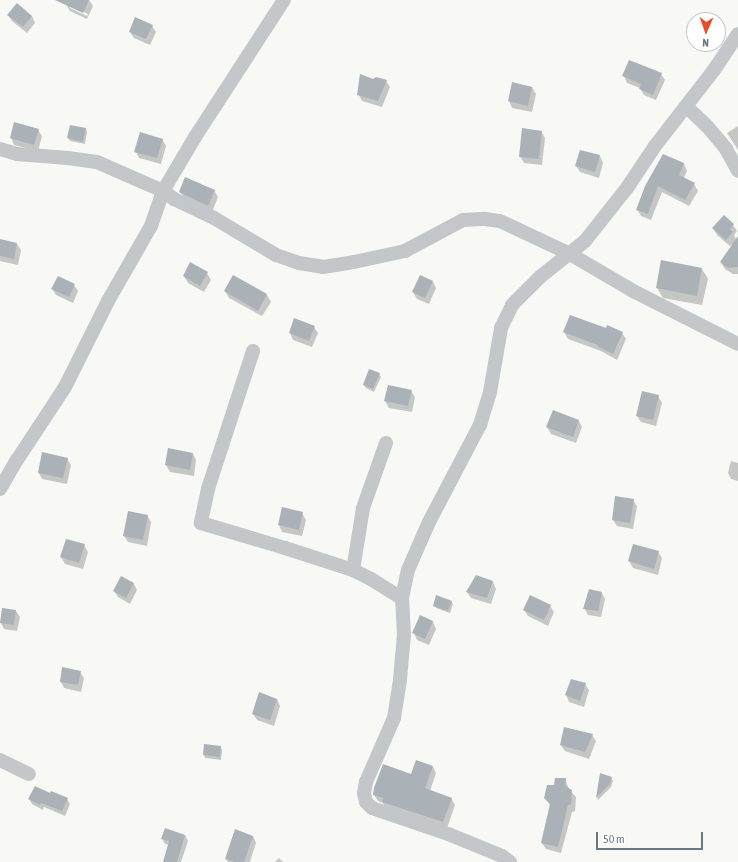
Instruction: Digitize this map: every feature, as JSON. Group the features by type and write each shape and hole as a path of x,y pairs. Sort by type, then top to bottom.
{"street":[{"path":"0,489 64,387 112,294 151,226 163,191 195,137 284,0"},
{"path":"510,862 502,856 448,834 372,808 366,802 364,793 366,782 394,718 400,680 403,642 402,598 408,570 429,522 480,425 490,392 501,328 512,304 540,277 585,241 609,212 714,70 738,34"},
{"path":"686,106 707,126 726,149 738,171"},
{"path":"0,149 17,154 97,162 163,191 174,199 214,218 276,255 298,263 323,266 354,262 398,252 463,220 485,219 500,221 570,254 634,292 738,344"},
{"path":"253,351 208,489 201,523 353,570 372,579 402,598"},
{"path":"353,570 363,508 386,443"},
{"path":"0,760 30,774"}],"building":[{"path":"55,0 89,0 83,13"},
{"path":"17,3 32,16 23,27 7,15"},
{"path":"135,17 153,25 146,39 129,32"},
{"path":"629,60 662,73 653,95 639,89 641,84 622,76"},
{"path":"360,74 373,79 376,77 387,80 378,101 357,95"},
{"path":"512,82 532,87 528,106 508,101"},
{"path":"14,122 39,129 34,145 10,138"},
{"path":"70,125 86,128 83,142 67,138"},
{"path":"522,128 542,131 539,159 519,157"},
{"path":"140,132 163,139 157,158 134,152"},
{"path":"580,150 600,155 595,172 575,166"},
{"path":"663,154 684,163 679,175 695,183 685,200 658,186 648,214 636,210 645,186"},
{"path":"185,177 215,190 208,206 179,192"},
{"path":"724,215 734,224 730,229 733,232 726,240 712,228"},
{"path":"738,236 738,267 728,268 720,262"},
{"path":"0,239 17,243 14,259 0,256"},
{"path":"661,260 702,268 697,296 656,288"},
{"path":"190,262 208,272 200,286 183,276"},
{"path":"233,275 267,294 258,311 224,291"},
{"path":"420,275 433,281 425,298 412,292"},
{"path":"58,276 75,284 69,297 51,289"},
{"path":"570,315 606,328 607,325 623,332 613,354 597,346 598,345 563,332"},
{"path":"294,318 315,326 309,341 289,333"},
{"path":"369,369 380,373 373,389 363,385"},
{"path":"388,385 412,390 408,406 384,401"},
{"path":"642,391 659,395 653,420 636,416"},
{"path":"553,410 579,420 573,437 546,427"},
{"path":"168,448 193,453 190,470 165,465"},
{"path":"42,452 68,458 63,478 38,473"},
{"path":"615,496 634,499 630,523 612,520"},
{"path":"282,507 303,512 299,530 278,525"},
{"path":"128,511 148,515 143,540 123,536"},
{"path":"66,539 85,544 79,563 60,557"},
{"path":"633,544 659,551 654,569 628,561"},
{"path":"476,575 493,581 487,598 466,592"},
{"path":"121,576 134,583 126,598 113,591"},
{"path":"589,589 602,592 598,611 583,609"},
{"path":"436,595 452,601 448,611 433,606"},
{"path":"530,595 551,605 544,620 523,610"},
{"path":"2,608 16,610 14,625 0,623"},
{"path":"420,615 433,621 425,639 412,633"},
{"path":"62,667 81,671 78,685 60,682"},
{"path":"571,679 586,683 580,701 565,695"},
{"path":"259,692 277,699 270,720 252,714"},
{"path":"564,727 593,734 585,752 560,745"},
{"path":"204,744 221,746 220,757 203,755"},
{"path":"416,760 433,766 425,788 452,798 443,822 382,802 383,798 373,795 383,764 411,774"},
{"path":"600,773 612,777 610,784 596,798"},
{"path":"555,778 566,778 565,786 572,790 571,805 568,805 558,847 541,843 550,804 544,798 547,785 554,785"},
{"path":"35,786 50,793 51,791 68,798 62,811 41,803 40,805 28,799"},
{"path":"165,828 185,835 177,862 163,862 169,841 161,839"},
{"path":"235,829 253,836 244,862 235,862 225,859"}]}
